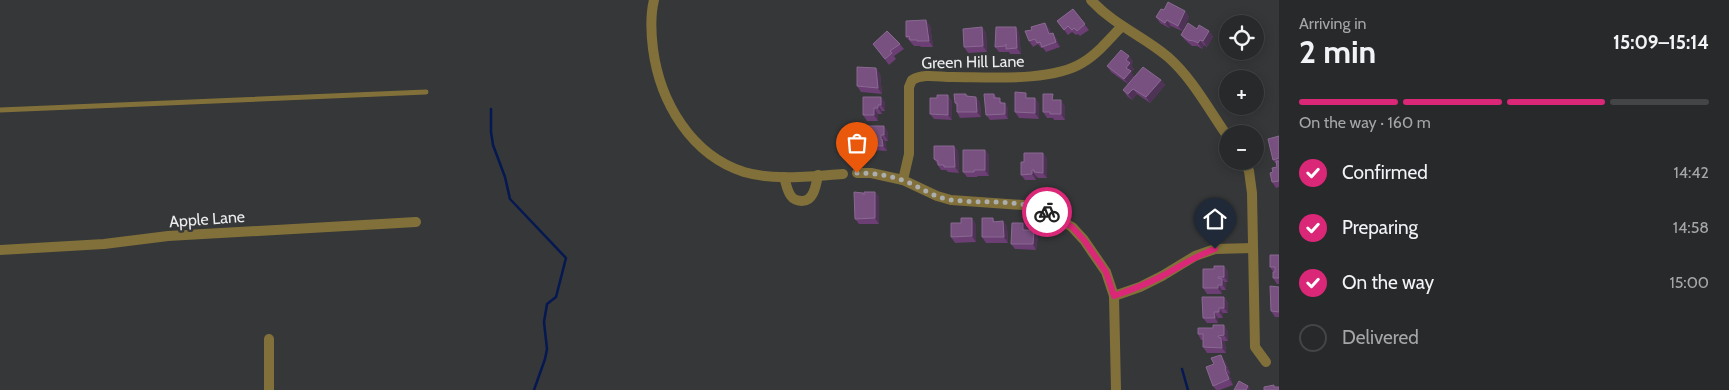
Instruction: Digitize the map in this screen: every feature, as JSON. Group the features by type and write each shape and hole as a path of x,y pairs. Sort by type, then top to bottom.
{"street":[{"path":"654,0 651,12 651,38 654,61 661,84 678,120 702,149 722,162 743,171 763,176 784,177 843,174"},
{"path":"1091,0 1121,27 1156,48 1170,59 1202,97 1220,125"},
{"name":"Green Hill Lane","path":"902,180 910,154 908,87 912,80 924,75 940,77 1004,77 1043,75 1065,70 1081,64 1097,52 1121,27"},
{"path":"1249,170 1252,193 1255,347 1266,362"},
{"path":"857,173 872,173 902,180 937,196 951,200 1023,205 1043,210 1072,227 1106,272 1114,296 1116,390"},
{"path":"784,177 788,192 792,198 800,202 812,196 818,175"},
{"name":"Apple Lane","path":"0,250 104,244 168,236 416,222"},
{"path":"1114,296 1155,280 1196,256 1215,249 1253,248"},
{"path":"268,339 270,390"}],"lane":[{"path":"0,110 426,92"}],"building":[{"path":"1168,2 1185,11 1178,26 1167,20 1165,23 1156,17 1161,9 1164,10"},
{"path":"1073,9 1085,24 1077,31 1074,28 1072,30 1068,26 1064,30 1057,21"},
{"path":"926,20 929,41 910,40 909,36 906,37 906,21"},
{"path":"1045,23 1049,34 1053,33 1056,42 1042,47 1040,42 1037,43 1035,39 1029,41 1025,31 1032,30 1031,27"},
{"path":"1188,23 1197,29 1199,25 1209,31 1203,41 1200,40 1198,43 1188,40 1181,35"},
{"path":"982,27 983,46 964,47 963,29"},
{"path":"996,27 1016,27 1017,48 1006,49 1006,44 1005,46 995,47"},
{"path":"887,31 900,44 890,51 892,53 885,59 873,44"},
{"path":"1121,50 1129,56 1126,60 1130,63 1126,68 1131,71 1124,79 1107,66"},
{"path":"857,67 876,68 878,88 857,86"},
{"path":"1143,67 1161,80 1146,97 1133,89 1128,94 1123,90"},
{"path":"1015,92 1026,93 1026,98 1035,98 1035,113 1015,112"},
{"path":"954,94 966,94 966,96 976,97 977,112 957,112"},
{"path":"984,94 994,94 994,98 1000,98 1000,103 1005,103 1005,114 986,115"},
{"path":"1043,94 1053,94 1052,100 1061,100 1061,114 1043,112"},
{"path":"937,95 948,95 948,115 930,114 930,98 937,98"},
{"path":"863,97 881,97 881,105 878,105 878,108 874,108 874,115 863,115"},
{"path":"865,126 884,126 884,135 881,135 883,146 865,145"},
{"path":"1279,136 1279,158 1273,160 1268,139"},
{"path":"934,146 954,146 955,167 938,165 938,161 934,159"},
{"path":"963,150 985,150 985,170 963,172"},
{"path":"1024,153 1043,153 1043,173 1032,170 1032,174 1021,175 1021,162 1024,162"},
{"path":"1276,161 1279,161 1279,181 1272,182 1270,173 1273,172 1272,168 1277,167"},
{"path":"854,192 863,193 864,195 864,192 875,192 875,218 855,219"},
{"path":"961,218 972,218 972,236 951,237 951,223 961,223"},
{"path":"982,218 993,218 993,222 1003,221 1004,237 982,237"},
{"path":"1012,223 1023,223 1023,230 1034,230 1033,244 1011,244"},
{"path":"1270,255 1279,255 1279,278 1273,278 1275,267 1270,267"},
{"path":"1214,266 1224,266 1224,277 1218,277 1222,279 1222,285 1218,285 1218,288 1203,288 1203,269 1214,269"},
{"path":"1270,286 1279,287 1279,312 1271,311"},
{"path":"1202,297 1224,297 1224,308 1219,308 1219,312 1214,312 1215,318 1203,318"},
{"path":"1213,325 1224,325 1224,335 1218,336 1221,338 1222,348 1203,347 1203,334 1198,334 1198,328 1213,328"},
{"path":"1221,355 1229,379 1213,386 1206,367 1214,364 1211,358"},
{"path":"1239,381 1248,386 1246,390 1234,390"},
{"path":"1274,385 1274,387 1279,387 1279,390 1264,390 1264,387"}],"waterway":[{"path":"491,109 493,145 505,177 510,199 566,258 556,297 547,304 544,322 547,349 534,390"},
{"path":"1182,369 1188,390"}],"way so far":[{"path":"857,173 872,173 902,180 937,196 951,200 1023,205 1047,212"}],"route":[{"path":"1047,212 1072,227 1084,240 1106,272 1114,296 1140,287 1196,256 1215,249"}]}
